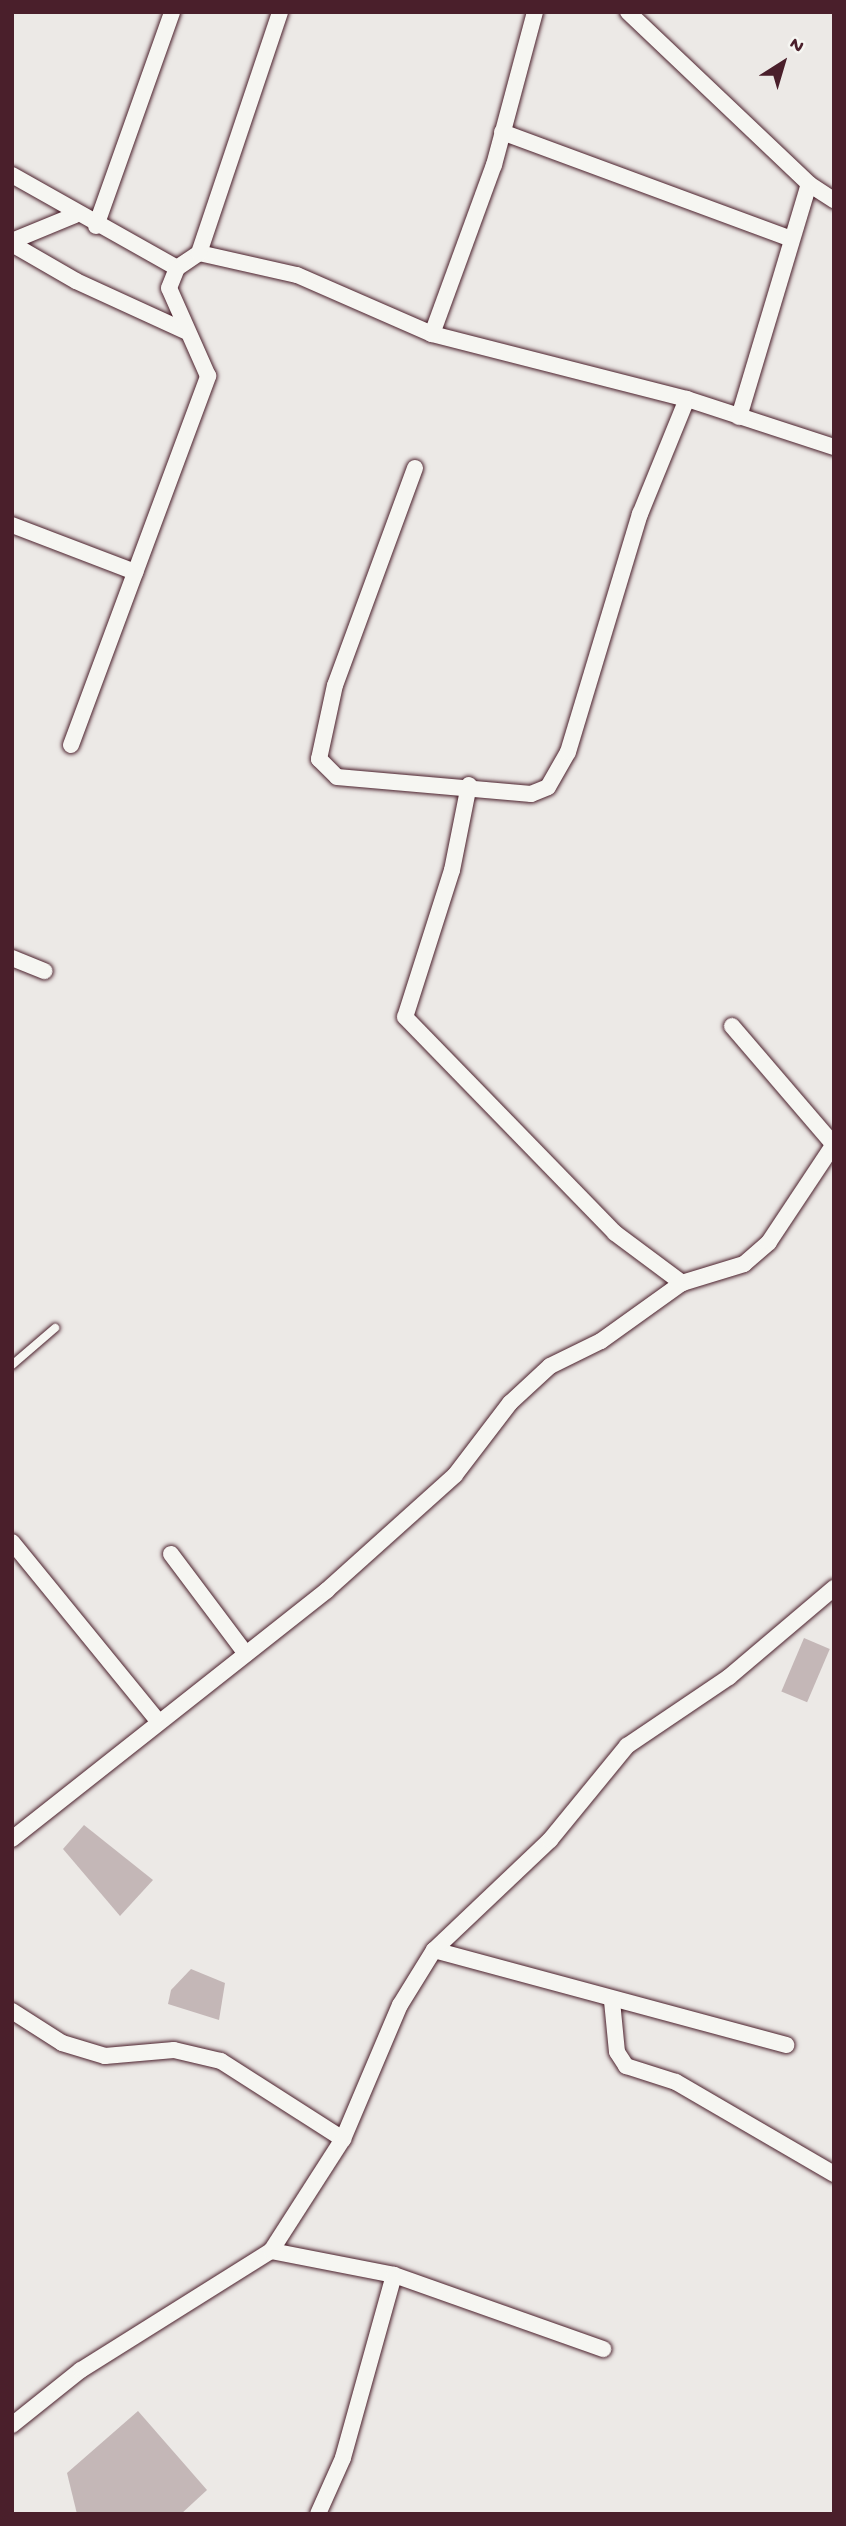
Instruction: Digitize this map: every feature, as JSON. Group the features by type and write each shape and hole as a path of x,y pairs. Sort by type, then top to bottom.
{"street":[{"path":"96,226 172,12"},
{"path":"71,745 208,376 185,331 169,288 177,268 199,253 280,12"},
{"path":"432,334 502,132 535,12"},
{"path":"628,12 809,184 834,200"},
{"path":"502,132 788,238"},
{"path":"12,175 75,215 177,268"},
{"path":"739,417 788,238 809,184"},
{"path":"12,242 75,215"},
{"path":"12,242 76,281 185,331"},
{"path":"199,253 297,275 432,334 687,399 834,447"},
{"path":"415,468 335,685 319,760 337,777 469,785 531,794 548,787 568,752 639,514 687,399"},
{"path":"12,526 135,572"},
{"path":"469,785 452,870 405,1017 615,1233 682,1283"},
{"path":"12,958 44,971"},
{"path":"12,1839 246,1654 455,1475 510,1403 550,1366 601,1341 682,1283 744,1264 769,1242 833,1145 732,1026"},
{"path":"12,1542 158,1721"},
{"path":"171,1554 246,1654"},
{"path":"12,2425 82,2370 271,2251 343,2139 400,2005 434,1950 541,1850 627,1746 729,1677 834,1588"},
{"path":"434,1950 612,2001 731,2025 786,2045"},
{"path":"612,2001 617,2052 626,2066 676,2082 834,2174"},
{"path":"12,2011 62,2043 105,2056 174,2050 220,2061 343,2139"},
{"path":"271,2251 394,2275 603,2349"},
{"path":"318,2514 343,2458 394,2275"}],"lane":[{"path":"12,1366 55,1328"}],"building":[{"path":"804,1638 830,1649 807,1702 781,1691"},
{"path":"84,1825 153,1880 120,1916 63,1849"},
{"path":"191,1969 225,1983 219,2020 168,2004 171,1990"},
{"path":"138,2411 207,2490 181,2514 77,2514 67,2473"}]}
